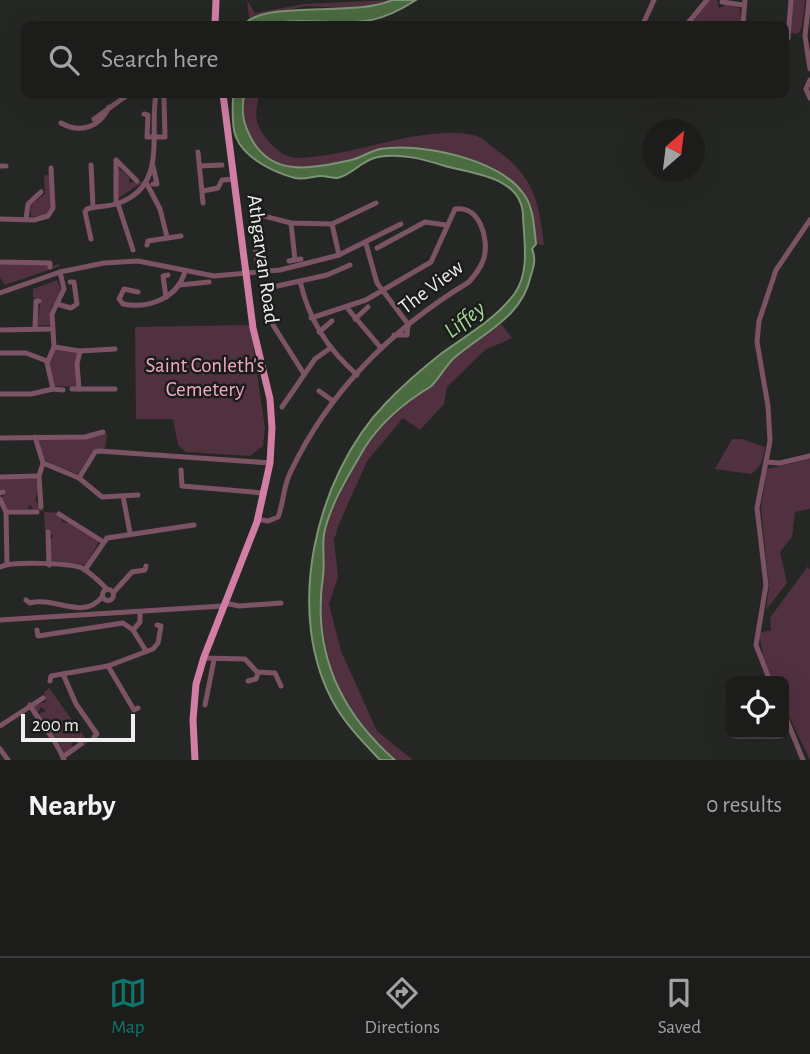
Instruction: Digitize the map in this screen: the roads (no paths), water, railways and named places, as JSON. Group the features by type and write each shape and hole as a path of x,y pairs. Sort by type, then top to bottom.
{"main road":[{"path":"215,21 216,0"},
{"name":"Athgarvan Road","path":"195,760 192,720 203,658 257,519 270,463 272,428 270,399 253,328 224,98"}],"street":[{"path":"644,21 654,0"},
{"path":"690,21 707,0"},
{"path":"789,21 791,0"},
{"path":"809,0 806,36 810,65"},
{"path":"722,2 744,3 743,21"},
{"path":"789,38 806,36"},
{"path":"810,80 806,89 810,98"},
{"path":"94,118 123,98"},
{"path":"156,98 150,184 167,237"},
{"path":"144,114 148,115 145,135 166,135 163,104"},
{"path":"61,124 72,127 97,124 105,119 109,107"},
{"path":"198,152 203,203"},
{"path":"133,179 116,160 117,204 133,250"},
{"path":"92,165 93,207"},
{"path":"92,239 85,212 93,207 117,204 150,184 157,184 153,166"},
{"path":"200,166 220,166"},
{"path":"0,219 43,219 51,212 51,169"},
{"path":"203,191 219,187 222,180 234,179"},
{"path":"26,219 29,204 41,192"},
{"path":"257,262 251,238 251,216 254,212 291,223 332,223 372,203"},
{"name":"The View","path":"257,519 268,521 278,517 290,471 333,401 356,375 394,335 469,282 484,257 484,235 474,215 465,209 455,209 446,225"},
{"path":"768,676 756,645 766,584 757,508 770,442 768,406 757,342 759,321 776,270 810,220"},
{"path":"311,318 348,309 382,292 433,260 446,225 425,222 382,248"},
{"path":"291,223 295,260"},
{"path":"332,223 339,255"},
{"path":"0,292 60,272 138,261 214,276 288,269 339,255 366,244 401,224"},
{"path":"147,245 148,241 181,236"},
{"path":"366,244 382,292 408,324"},
{"path":"0,262 50,262 50,267"},
{"path":"304,374 273,325 264,289 346,266"},
{"path":"138,292 124,289 119,299 123,304 137,305 166,297 180,285 185,271"},
{"path":"52,389 47,360 54,347 52,314 64,289 60,272"},
{"path":"166,297 163,276 168,275"},
{"path":"300,281 311,318 329,349 356,375"},
{"path":"57,304 66,308 76,304 74,282 70,282"},
{"path":"180,285 209,282"},
{"path":"35,329 36,301 39,301"},
{"path":"355,318 368,307"},
{"path":"348,309 381,348"},
{"path":"319,332 332,321"},
{"path":"0,330 52,329"},
{"path":"54,347 80,351 115,349"},
{"path":"282,407 285,397 315,359 329,349"},
{"path":"79,388 77,364 80,351"},
{"path":"0,353 26,353 47,360"},
{"path":"72,389 115,389"},
{"path":"0,394 63,390"},
{"path":"318,391 333,401"},
{"path":"0,438 103,432"},
{"path":"6,512 35,509 38,476 43,463 36,437"},
{"path":"79,478 94,452 270,463"},
{"path":"766,462 780,463 810,456"},
{"path":"43,463 79,478 102,497 138,495"},
{"path":"181,470 182,486 264,493"},
{"path":"0,477 38,476"},
{"path":"123,496 130,533"},
{"path":"0,499 6,512 3,566 73,565 85,570 110,591"},
{"path":"59,514 64,521 103,541"},
{"path":"85,570 103,541 185,523 194,525"},
{"path":"49,565 50,536"},
{"path":"28,604 46,602 84,609 105,599 110,591 132,572 146,570"},
{"path":"105,599 110,614"},
{"path":"0,620 224,604 239,606 281,603"},
{"path":"132,629 140,622 140,612"},
{"path":"37,630 38,636 119,622 132,629 146,651"},
{"path":"50,681 49,677 108,666 146,651 158,643 161,626 157,625"},
{"path":"203,658 246,659 258,673 275,673 281,686"},
{"path":"205,705 214,660"},
{"path":"108,666 134,710 138,708"},
{"path":"248,681 256,679 258,673"},
{"path":"63,674 76,704 97,734 94,737"},
{"path":"0,726 42,700"},
{"path":"30,705 40,723 57,741 64,758 77,745"},
{"path":"789,725 803,760"},
{"path":"0,749 8,760"}],"water label":[{"name":"Liffey","path":"465,320"}],"park label":[{"name":"Saint Conleth's Cemetery","path":"205,377"}]}
